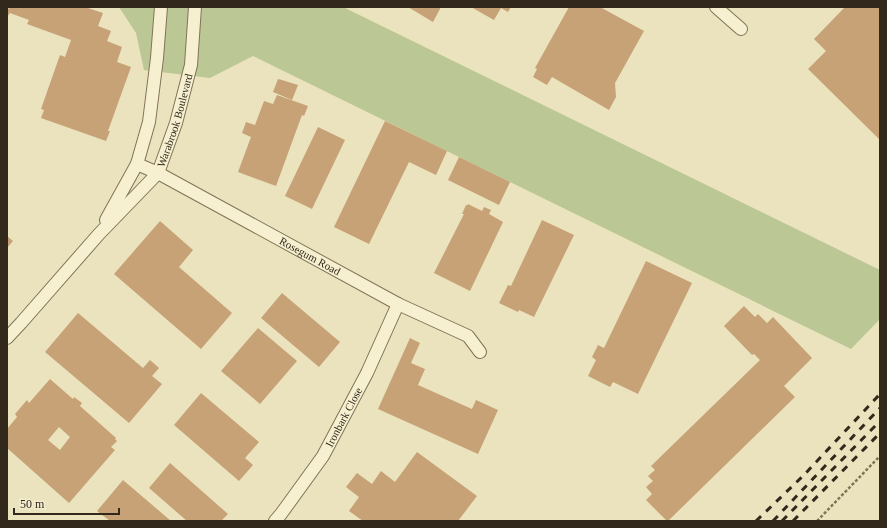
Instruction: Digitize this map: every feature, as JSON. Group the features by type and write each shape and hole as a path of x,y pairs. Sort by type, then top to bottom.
{"street":[{"name":"Warabrook Boulevard","path":"99,234 137,164 149,122 157,58 161,7"},
{"name":"Warabrook Boulevard","path":"7,338 99,234 158,173 176,123 191,65 195,7"},
{"path":"716,7 741,29"},
{"name":"Rosegum Road","path":"137,164 158,173 398,304 468,336 480,352"},
{"name":"Ironbark Close","path":"275,521 323,456 367,373 398,304"}],"path":[{"path":"817,521 880,456"}],"green space":[{"path":"119,7 343,7 880,270 880,319 851,349 253,56 210,78 144,70 136,33"}],"building":[{"path":"7,7 9,9 10,7 88,7 103,13 98,26 111,31 107,41 122,47 117,62 131,67 108,131 110,131 106,141 41,118 44,110 41,109 60,55 65,57 71,40 27,24 29,20 10,13 7,17"},
{"path":"408,7 441,7 433,22"},
{"path":"471,7 511,7 508,12 501,8 494,20"},
{"path":"569,7 600,7 644,31 615,83 616,97 609,110 552,77 547,85 533,77 537,69 535,68"},
{"path":"845,7 880,7 880,140 808,69 826,51 814,39"},
{"path":"278,79 298,85 292,100 273,92"},
{"path":"277,95 308,106 304,116 302,115 276,186 238,172 251,137 242,133 246,122 255,125 264,101 273,104"},
{"path":"385,121 447,151 436,175 409,162 369,244 334,227"},
{"path":"318,127 345,140 312,209 285,196"},
{"path":"459,157 510,182 499,205 448,180"},
{"path":"468,204 482,211 484,207 491,210 489,214 503,222 470,291 434,273 464,214 462,214 466,205"},
{"path":"542,220 574,235 534,317 519,310 518,312 499,303 508,285 511,286"},
{"path":"160,221 193,250 179,267 232,313 201,349 114,274"},
{"path":"7,236 13,241 7,248"},
{"path":"646,261 692,283 638,394 613,382 610,387 588,376 596,360 592,357 598,345 604,348"},
{"path":"282,293 340,342 319,367 261,318"},
{"path":"744,306 755,317 758,314 767,323 773,317 812,358 784,386 795,397 667,521 646,500 652,494 646,487 653,481 648,476 655,470 651,466 760,360 754,354 752,355 724,326"},
{"path":"78,313 143,368 150,360 159,368 152,376 162,384 129,423 45,352"},
{"path":"258,328 297,361 260,404 221,371"},
{"path":"410,338 420,343 411,363 425,369 418,385 472,409 476,400 498,410 478,454 378,409"},
{"path":"50,379 73,399 74,397 82,403 80,406 116,438 115,439 117,441 111,447 115,450 69,503 7,448 7,429 17,417 15,414 27,400 29,403","holes":["59,427 70,437 60,450 48,440"]},
{"path":"201,393 259,442 245,458 253,465 239,481 174,425"},
{"path":"417,452 477,496 458,521 363,521 349,511 359,497 346,487 357,473 372,484 381,471 395,482"},
{"path":"170,463 228,514 221,521 187,521 149,488"},
{"path":"123,480 171,521 110,521 97,511"}],"railway":[{"path":"756,521 803,476 880,394"},
{"path":"773,521 880,408"},
{"path":"782,521 880,421"},
{"path":"793,521 880,433"}]}
